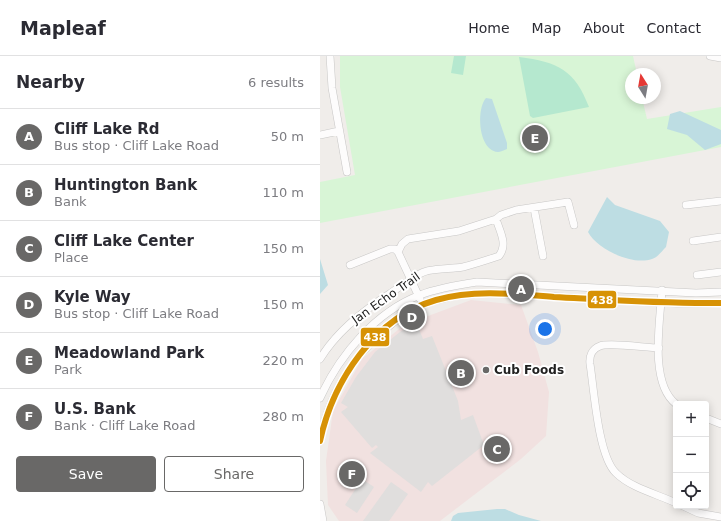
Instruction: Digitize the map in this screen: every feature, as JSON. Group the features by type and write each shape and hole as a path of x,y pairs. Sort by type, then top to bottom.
{"street":[{"path":"330,56 332,88 347,172"},
{"path":"710,56 721,58"},
{"path":"320,135 339,131"},
{"path":"686,205 721,201"},
{"path":"398,252 402,244 408,239 459,231 496,219 501,215 568,202 574,225"},
{"path":"534,208 543,256"},
{"name":"Jan Echo Trail","path":"320,359 325,350 353,320 422,272 463,266 499,256 503,246 501,231 496,219"},
{"path":"692,241 721,237"},
{"path":"350,265 390,249 396,249 423,305"},
{"path":"698,275 721,272"},
{"path":"320,398 332,374 362,336 391,311 419,295 441,288 477,282 662,290 696,293 721,292"},
{"path":"662,290 659,348 663,386 673,401"},
{"path":"320,441 323,424 330,403 341,380 358,357 390,324 405,313 423,305 473,294 721,303"},
{"path":"659,348 603,345 594,350 590,356 590,364 604,449 609,464 616,473 628,482 673,502"},
{"path":"709,419 721,424"},
{"path":"320,504 323,521"},
{"path":"689,509 698,513 721,517"}],"shaded area":[{"path":"471,300 521,305 538,352 549,392 546,436 521,459 440,521 339,521 328,505 326,461 333,411 362,359 404,325"},
{"path":"416,322 423,339 432,336 458,401 461,420 473,415 484,445 432,486 428,482 421,492 370,453 378,447 376,445 372,448 341,412 348,407 341,403 356,377 375,352 400,332"},
{"path":"362,479 374,487 357,513 345,505"},
{"path":"391,482 408,494 389,521 363,521"}],"green space":[{"path":"340,56 633,56 636,68 625,68 625,104 643,104 647,119 721,107 721,147 320,223 320,182 355,175 340,87"},
{"path":"454,56 466,56 463,75 451,73"},
{"path":"519,57 555,65 563,70 578,84 589,107 533,118 530,116"}],"water":[{"path":"486,98 492,99 507,143 507,149 500,152 491,150 486,145 483,137 480,120 483,103"},
{"path":"680,111 721,130 721,144 705,150 687,135 667,129 670,114"},
{"path":"607,197 615,205 660,221 669,232 666,247 658,256 644,261 625,258 607,250 593,238 588,232"},
{"path":"320,259 328,285 320,294"},
{"path":"505,509 519,515 541,521 451,521 453,516 458,513"}],"transit line":[{"name":"438","path":"320,441 326,418 335,396 346,375 360,355 375,337 394,321 414,309 436,300 465,294 495,293 638,302 721,303"}],"place":[{"name":"Meadowland Park","path":"535,138"},
{"name":"Cliff Lake Rd","path":"521,289"},
{"name":"Kyle Way","path":"412,317"},
{"name":"Cub Foods","path":"486,370"},
{"name":"Huntington Bank","path":"461,373"},
{"name":"Cliff Lake Center","path":"497,449"},
{"name":"U.S. Bank","path":"352,474"}]}
